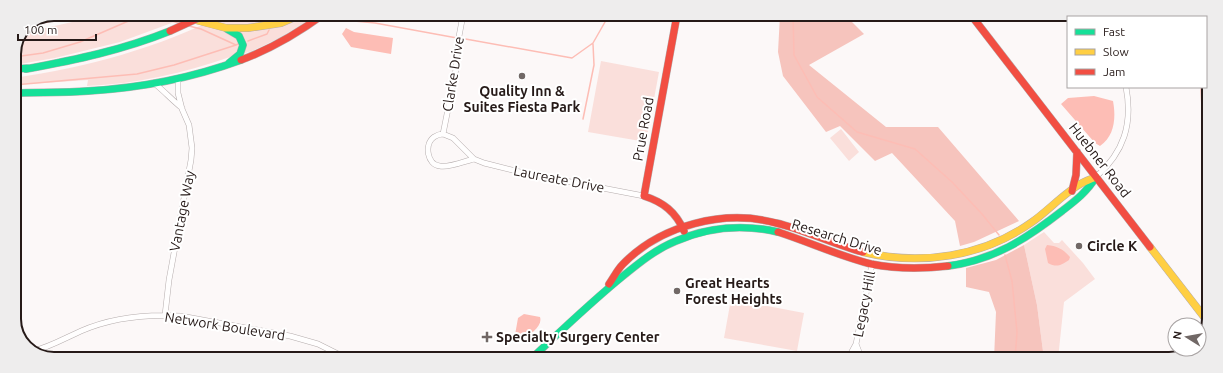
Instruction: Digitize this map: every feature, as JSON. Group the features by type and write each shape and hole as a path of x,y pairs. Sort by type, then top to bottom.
{"main road":[{"path":"21,69 112,52 154,38 192,21"},
{"path":"200,21 226,28 248,28 286,21"},
{"path":"21,93 110,89 178,79 222,68 249,58 315,21"},
{"name":"Prue Road","path":"644,196 676,21"},
{"name":"Huebner Road","path":"976,21 1202,314"},
{"path":"222,68 240,54 243,45 239,36 226,28"},
{"path":"1072,191 1076,174 1077,152"},
{"name":"Research Drive","path":"683,228 711,221 753,218 784,225 831,242 874,255 900,259 923,259 958,254 1001,241 1021,230 1072,191 1096,177"},
{"name":"Research Drive","path":"686,236 715,230 747,226 772,231 872,264 900,268 934,267 960,263 988,256 1025,238 1086,191 1096,177"},
{"path":"538,352 605,290 648,256 686,236 680,220 667,206 660,201 644,196"},
{"path":"747,226 755,224 777,226 784,225 788,229 821,243 824,249"},
{"path":"605,290 625,262 659,238 683,228"},
{"path":"831,242 836,247 866,257 872,264 876,261 882,260 907,261 923,259"}],"street":[{"name":"Clarke Drive","path":"443,134 456,69 462,21"},
{"name":"Vantage Way","path":"165,315 169,280 192,148 189,125 182,109 178,93 178,79"},
{"name":"Vantage Way","path":"154,83 166,92 182,109"},
{"name":"Research Drive","path":"1096,177 1113,160 1124,138 1128,110 1126,88"},
{"name":"Laureate Drive","path":"443,134 453,138 474,159 524,174 644,196"},
{"path":"443,134 434,137 430,141 428,147 428,153 434,164 439,166 447,166 474,159"},
{"name":"Legacy Hill","path":"851,352 856,344 872,264"},
{"name":"Network Boulevard","path":"40,349 82,330 109,321 129,317 165,315 182,316 290,336 318,344 334,352"},
{"name":"Legacy Hill","path":"856,344 858,352"}],"shaded area":[{"path":"77,21 177,21 120,42 55,58 21,64 21,54 24,41 31,31"},
{"path":"210,21 307,21 277,39 251,51 160,77 124,83 87,86 88,80 21,85 21,77 68,68 122,55 174,37"},
{"path":"780,21 851,21 864,34 809,65 886,127 938,127 1019,221 974,242 960,246 955,221 892,153 875,161 840,126 826,132 783,76 778,52"},
{"path":"346,28 354,32 393,38 391,54 351,47 342,34"},
{"path":"601,61 659,72 646,142 588,132"},
{"path":"1200,88 1202,88 1202,105"},
{"path":"1094,96 1113,101 1114,107 1114,120 1111,132 1109,137 1100,146 1095,143 1061,104 1068,98"},
{"path":"841,129 859,152 849,161 830,138"},
{"path":"1044,232 1054,243 1059,243 1062,240 1095,279 1064,302 1059,352 1043,352 1037,305 1024,245"},
{"path":"1024,245 1037,305 1043,352 994,352 996,312 989,292 966,287 966,268 996,260"},
{"path":"1047,245 1057,247 1065,252 1070,257 1069,260 1059,265 1048,263 1045,249"},
{"path":"731,299 804,313 797,351 724,338"},
{"path":"524,314 540,317 540,324 524,340 520,340 515,335 518,318"}],"waterway":[{"path":"21,56 43,53 80,42 128,21"},
{"path":"171,21 179,23"},
{"path":"354,21 375,23 457,38"},
{"path":"460,38 572,58 593,43 606,21"},
{"path":"793,21 794,55 817,97 857,132 915,149 952,182 982,214 999,235"},
{"path":"189,26 201,29 236,45 238,44"},
{"path":"248,41 267,34 269,30"},
{"path":"583,119 594,65 593,44"},
{"path":"21,84 137,74 174,65 236,45"},
{"path":"1005,255 1012,281 1017,332 1016,352"}],"traffic: fast":[{"path":"227,29 239,36 243,45 240,54 229,63"},
{"path":"26,69 99,54 135,44 170,31"},
{"path":"21,93 79,92 146,85 185,77 241,60"},
{"path":"21,69 31,68"},
{"path":"948,266 980,259 1009,247 1035,231 1076,200 1085,192 1096,177"},
{"path":"538,352 577,316 635,266 669,244 688,236 726,228 752,228 778,232"}],"traffic: slow":[{"path":"200,21 226,28 248,28 286,21"},
{"path":"863,252 885,256 929,258 972,251 1013,234 1038,218 1063,196 1076,187 1096,177"},
{"path":"1150,247 1202,314"}],"traffic: jam":[{"path":"170,31 192,21"},
{"path":"241,60 284,40 314,21"},
{"path":"676,21 644,196 657,201 673,213 684,231"},
{"path":"976,21 1150,247"},
{"path":"1072,191 1076,175 1077,152"},
{"path":"609,284 623,264 638,250 656,239 674,230 715,220 736,218 756,219 776,223 798,229 863,252"},
{"path":"778,232 871,264 909,268 948,266"}],"place":[{"name":"Quality Inn & Suites Fiesta Park","path":"522,76"},
{"name":"Circle K","path":"1079,246"},
{"name":"Great Hearts Forest Heights","path":"677,291"},
{"name":"Specialty Surgery Center","path":"487,337"}]}
